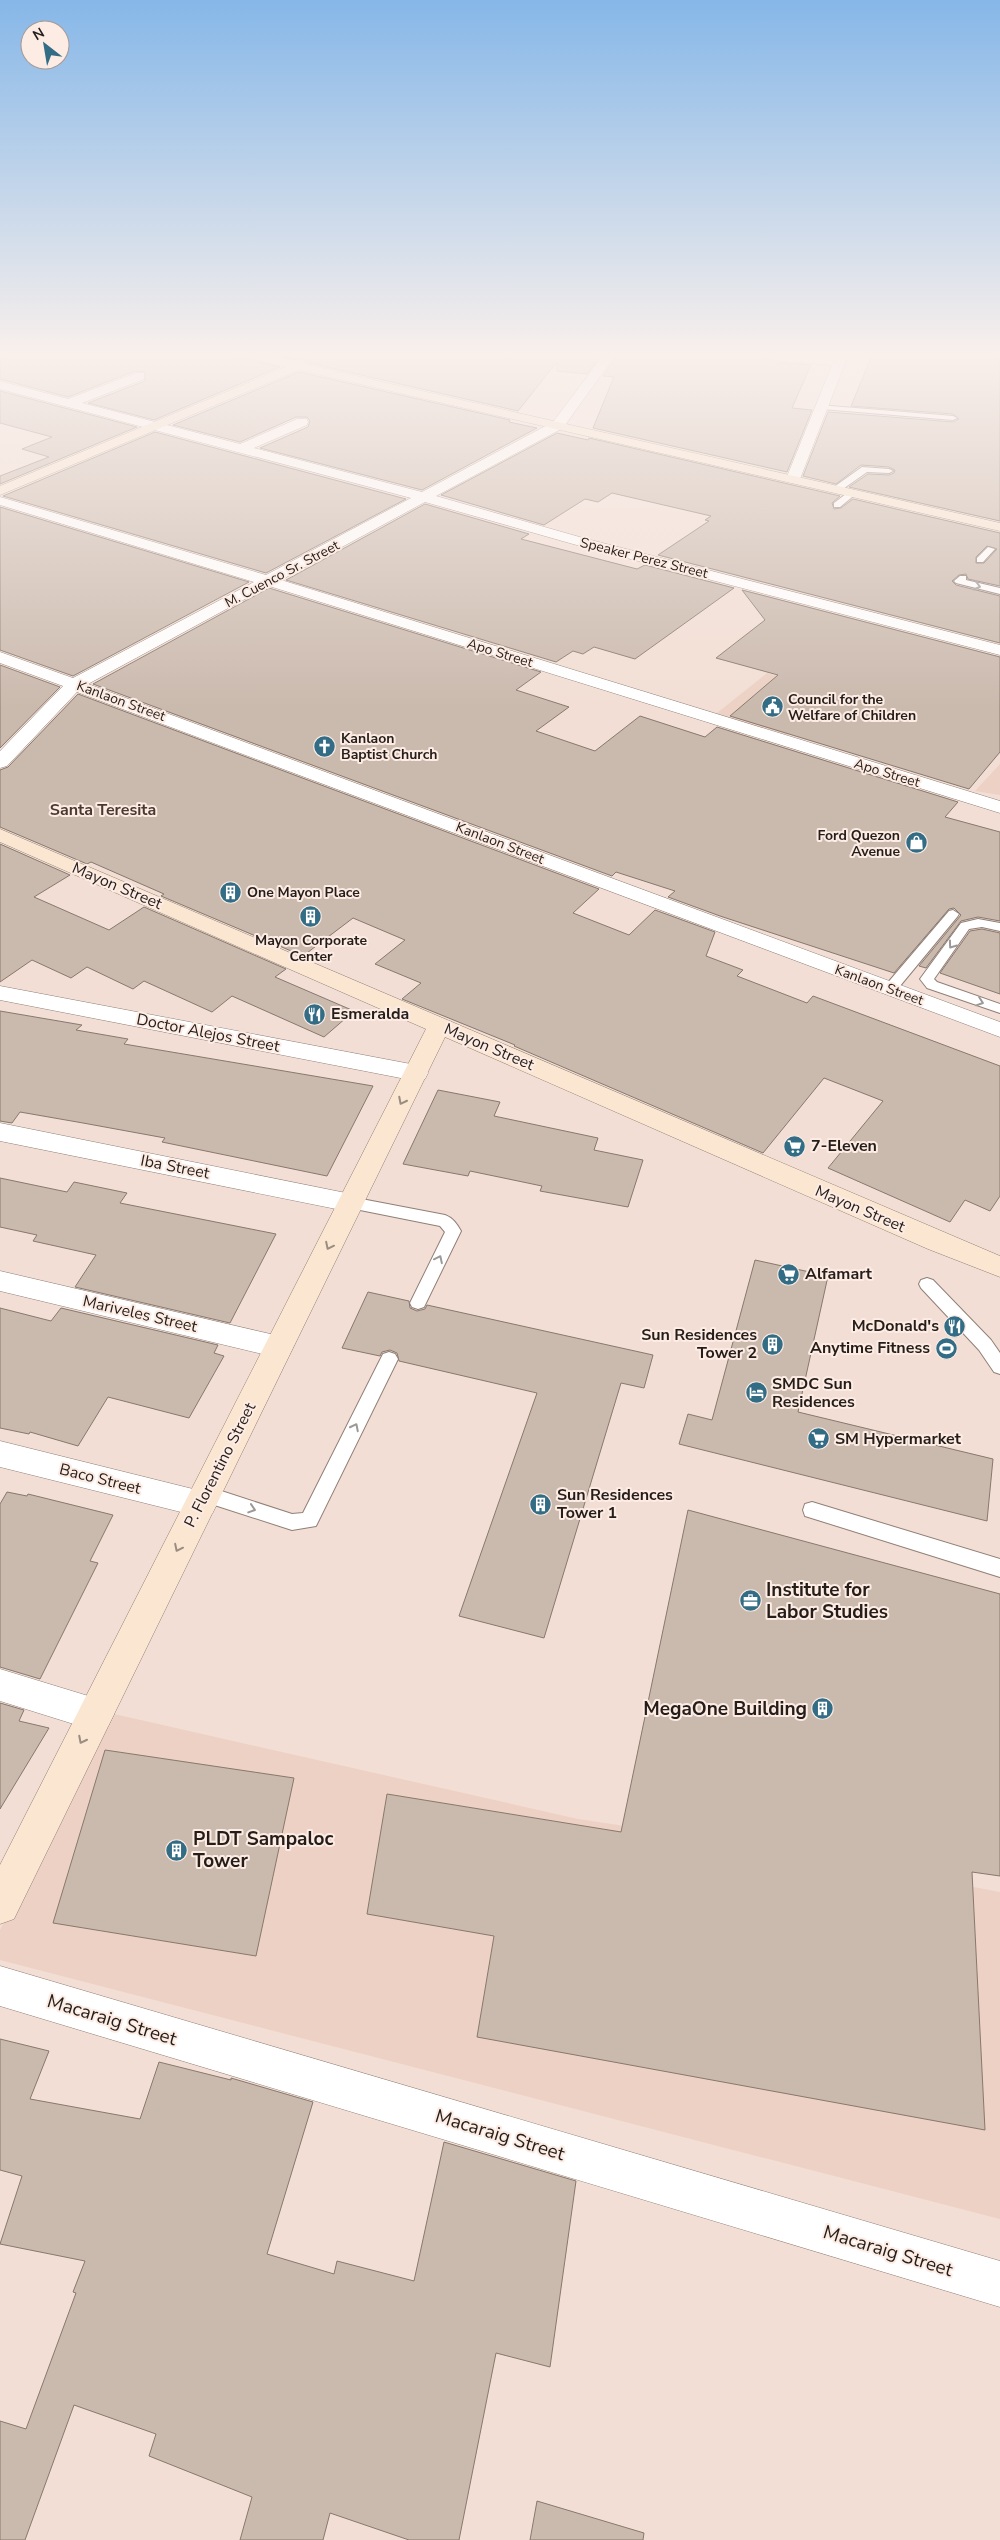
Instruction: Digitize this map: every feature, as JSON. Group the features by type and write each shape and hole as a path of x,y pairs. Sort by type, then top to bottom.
{"street":[{"path":"0,491 47,472"},
{"name":"Speaker Perez Street","path":"330,472 578,541 1000,650"},
{"name":"M. Cuenco Sr. Street","path":"0,762 75,684 471,472"},
{"path":"761,472 1000,527"},
{"path":"794,479 797,472"},
{"name":"Apo Street","path":"0,502 269,581 1000,807"},
{"name":"Kanlaon Street","path":"0,657 1000,1030"},
{"name":"Mayon Street","path":"0,835 989,1263 1000,1277"},
{"name":"Doctor Alejos Street","path":"0,993 416,1073"},
{"name":"P. Florentino Street","path":"0,1905 279,1347 359,1198 439,1026"},
{"name":"Iba Street","path":"0,1132 359,1198"},
{"name":"Mariveles Street","path":"0,1281 279,1347"},
{"name":"Baco Street","path":"0,1454 203,1499"},
{"path":"0,1685 96,1714"},
{"name":"Macaraig Street","path":"0,1986 1000,2284"}],"lane":[{"path":"837,489 861,472"},
{"path":"837,505 853,493"},
{"path":"980,560 991,549"},
{"path":"963,578 959,581 1000,591"},
{"path":"890,989 953,914"},
{"path":"1000,927 986,923 974,923 966,926 927,979 932,985 1000,1008"},
{"path":"359,1198 445,1221 453,1231 418,1303"},
{"path":"926,1284 985,1346 1000,1367"},
{"path":"203,1499 292,1522 308,1520 389,1358"},
{"path":"812,1510 1000,1568"}],"shaded area":[{"name":"Council for the Welfare of Children","path":"767,673 836,692 778,743 707,721"},
{"path":"1000,764 1000,795 975,791"},
{"path":"114,1714 578,1819 738,1843 1000,1892 1000,2219 0,1960 0,1930"}],"building":[{"path":"12,472 30,472 0,484 0,476"},
{"path":"61,472 303,472 406,499 266,573 3,496"},
{"path":"351,472 456,472 422,490"},
{"path":"485,472 734,472 840,496 832,503 834,509 841,508 853,499 1000,533 1000,586 968,579 966,574 959,575 952,581 956,585 1000,596 1000,643 658,555 709,521 705,520 711,516 612,493 598,502 585,499 544,525 441,495","holes":["987,546 997,549 984,563 976,563 976,557"]},
{"path":"805,472 852,472 836,484 803,476"},
{"path":"1000,472 1000,521 849,487 868,474 889,475 894,473"},
{"path":"425,504 529,534 521,539 637,569 645,565 734,588 635,659 594,647 583,654 573,651 556,662 286,580"},
{"path":"0,507 249,582 73,676 0,650"},
{"path":"269,588 541,672 516,690 569,707 536,731 595,751 640,716 705,737 717,727 958,802 945,817 1000,832 1000,921 978,917 961,921 926,968 919,966 961,915 954,908 949,909 894,973 720,916 668,897 675,891 616,872 612,876 93,684"},
{"path":"742,590 1000,657 1000,752 969,789 730,716 778,675 716,658 765,620"},
{"path":"0,665 60,687 0,748"},
{"path":"78,694 599,889 573,913 629,935 655,910 715,932 706,956 743,970 737,976 807,1003 813,996 1000,1066 1000,1196 990,1211 965,1200 950,1222 828,1168 883,1101 824,1078 763,1153 515,1045 402,999 421,983 375,964 405,940 353,918 303,956 161,896 164,894 91,862 87,864 0,827 0,770 8,767"},
{"path":"0,844 70,875 34,897 109,930 144,907 286,969 275,977 354,1011 324,1037 232,996 212,1012 144,981 133,989 87,967 71,978 32,960 0,982"},
{"path":"982,929 1000,933 1000,994 940,973 970,931"},
{"path":"0,1011 82,1025 76,1030 128,1039 124,1044 373,1086 327,1176 162,1142 165,1138 20,1112 12,1123 0,1121"},
{"path":"438,1090 500,1102 494,1116 598,1138 594,1150 643,1160 628,1207 540,1191 542,1186 470,1171 468,1176 403,1164"},
{"path":"0,1178 67,1192 74,1182 127,1193 120,1203 276,1234 230,1323 75,1287 96,1255 33,1241 37,1235 0,1227"},
{"name":"Sun Residences Tower 2","path":"755,1260 828,1276 798,1412 993,1459 987,1521 679,1444 688,1414 712,1420"},
{"name":"Sun Residences Tower 1","path":"368,1292 409,1301 410,1308 417,1311 425,1309 427,1305 653,1355 644,1388 621,1383 544,1638 459,1616 537,1393 399,1361 397,1353 390,1350 382,1352 380,1356 342,1348"},
{"path":"0,1308 51,1321 61,1308 218,1345 214,1353 224,1356 189,1418 108,1397 78,1446 30,1432 29,1434 0,1428"},
{"path":"7,1492 27,1496 28,1494 113,1515 90,1561 98,1563 40,1679 0,1667 0,1504"},
{"path":"688,1510 1000,1594 1000,1876 972,1872 985,2130 477,2037 494,1936 367,1914 387,1794 621,1832"},
{"path":"0,1703 24,1710 19,1721 49,1728 0,1809"},
{"name":"PLDT Sampaloc Tower","path":"105,1750 294,1778 256,1956 53,1923"},
{"path":"0,2039 49,2051 30,2099 140,2119 159,2062 231,2080 231,2078 313,2102 267,2254 334,2274 337,2261 414,2281 444,2142 576,2181 550,2367 496,2353 459,2540 409,2540 330,2513 323,2540 240,2540 252,2497 149,2456 156,2434 74,2405 25,2540 0,2540 0,2421 26,2429 76,2293 73,2292 85,2261 0,2244 22,2176 0,2170"},
{"path":"537,2501 644,2533 643,2540 530,2540"}],"place":[{"name":"Council for the Welfare of Children","path":"772,707"},
{"name":"Kanlaon Baptist Church","path":"325,746"},
{"name":"Ford Quezon Avenue","path":"916,843"},
{"name":"One Mayon Place","path":"231,892"},
{"name":"Mayon Corporate Center","path":"311,917"},
{"name":"Esmeralda","path":"315,1014"},
{"name":"7-Eleven","path":"795,1146"},
{"name":"Alfamart","path":"789,1274"},
{"name":"McDonald's","path":"955,1326"},
{"name":"Sun Residences Tower 2","path":"773,1344"},
{"name":"Anytime Fitness","path":"946,1348"},
{"name":"SMDC Sun Residences","path":"756,1393"},
{"name":"SM Hypermarket","path":"819,1439"},
{"name":"Sun Residences Tower 1","path":"541,1504"},
{"name":"Institute for Labor Studies","path":"750,1601"},
{"name":"MegaOne Building","path":"823,1709"},
{"name":"PLDT Sampaloc Tower","path":"177,1850"}],"district":[{"name":"Santa Teresita","path":"103,810"}]}
